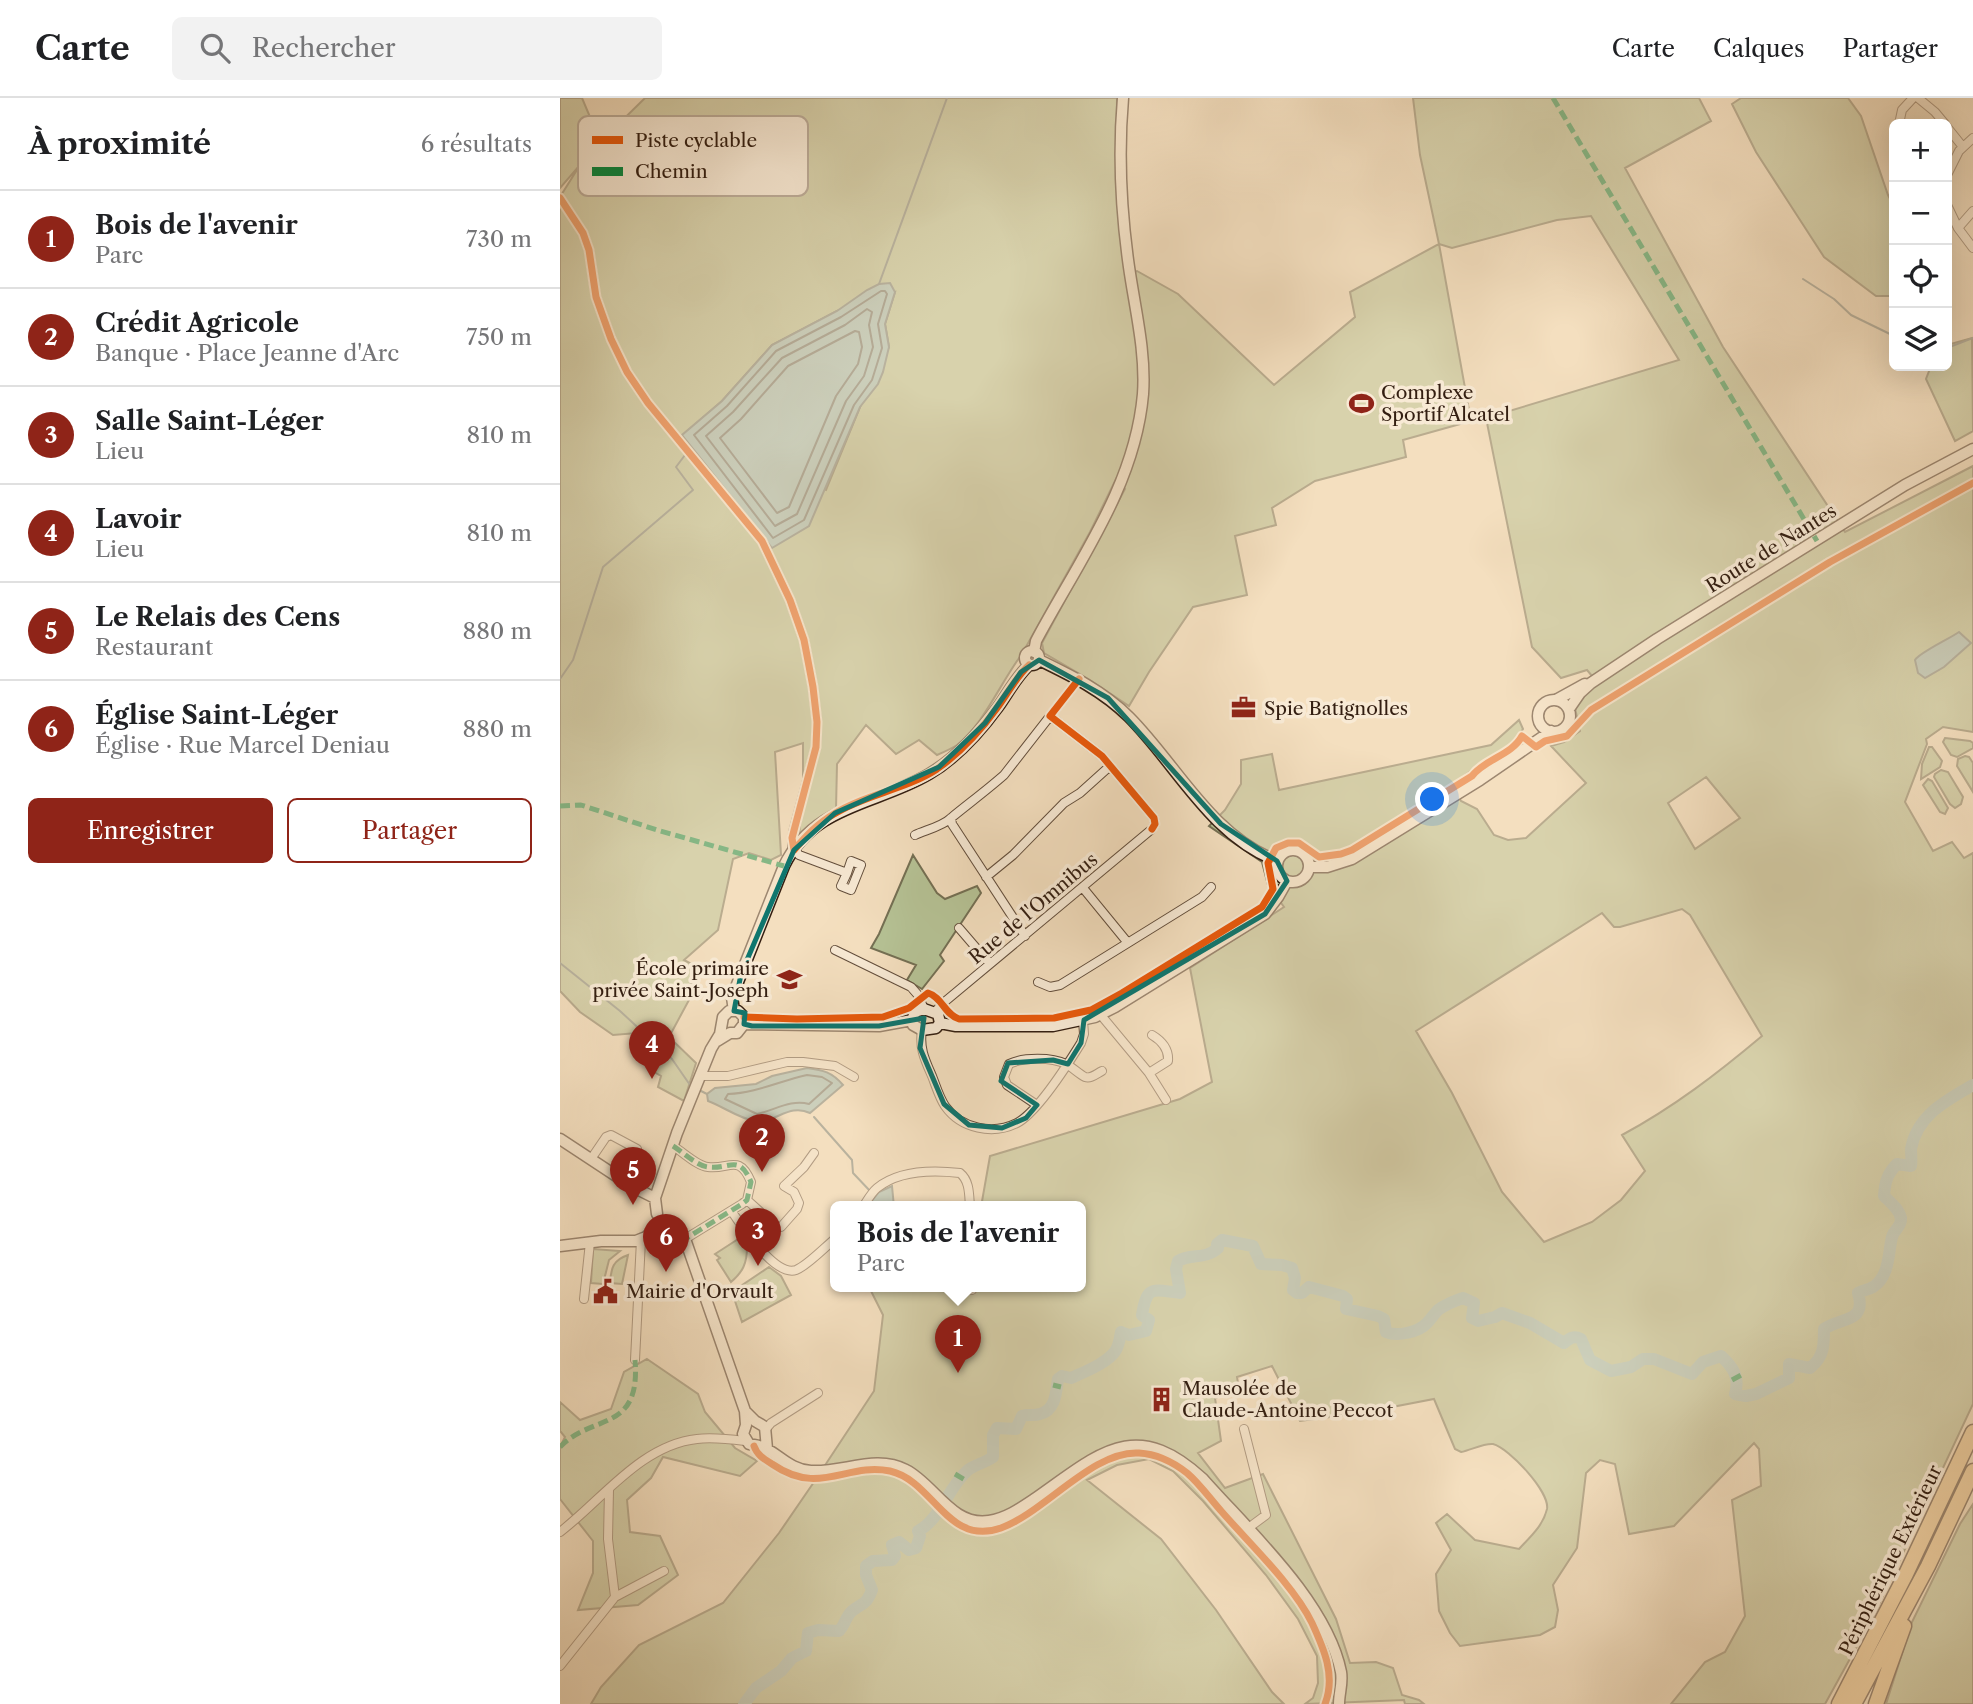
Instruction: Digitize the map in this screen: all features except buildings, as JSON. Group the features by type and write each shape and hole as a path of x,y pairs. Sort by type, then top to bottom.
{"highway":[{"name":"Périphérique Extérieur","path":"1839,1704 1892,1603 1973,1432"},
{"path":"1854,1704 1928,1566 1973,1471"},
{"path":"1876,1704 1928,1566"}],"main road":[{"path":"726,1029 741,1031 744,1024 744,1017 734,1010 732,996 784,866 794,850 809,833 835,813 914,781 939,767 968,742 1034,659 1036,640 1115,498 1143,393 1142,362 1122,211 1120,167 1123,98"},
{"name":"Route de Nantes","path":"1569,709 1591,683 1657,639 1878,502 1973,449"},
{"path":"1034,659 1079,679 1108,698 1128,716 1221,824 1239,839 1277,861"},
{"name":"Route de Nantes","path":"1556,700 1591,683"},
{"path":"1556,700 1569,709 1567,724 1559,731 1544,728 1539,721 1538,715 1546,702 1556,700"},
{"path":"1515,757 1539,721"},
{"path":"1309,867 1327,867 1352,859 1515,757 1551,731"},
{"path":"1295,850 1307,857 1309,867 1301,879 1287,881 1277,870 1277,861 1282,853 1295,850"},
{"path":"940,1023 936,1028 922,1030 913,1025 912,1020 915,1012 930,1011 940,1023 956,1026 1053,1026 1100,1014 1265,914 1287,881"},
{"path":"726,1029 723,1017 734,1010"},
{"path":"744,1024 879,1026 912,1020"},
{"path":"654,1229 652,1221 657,1214 655,1198 673,1146 697,1084 717,1041 726,1029"},
{"path":"560,1139 633,1187 655,1198"},
{"path":"657,1214 664,1213 669,1218 669,1228"},
{"path":"669,1228 685,1239 745,1411 756,1434 790,1464 808,1471 823,1472 877,1463 890,1464 918,1476 949,1507 971,1520 985,1522 999,1520 1014,1513 1099,1455 1113,1449 1138,1446 1169,1453 1187,1464 1303,1593 1320,1620 1338,1659 1341,1675 1338,1702"},
{"path":"654,1229 662,1232 669,1228"},
{"path":"560,1246 641,1240 654,1229"}],"street":[{"path":"1900,119 1902,110 1916,98 1940,119"},
{"path":"1952,133 1963,147"},
{"path":"1952,166 1963,147 1973,138"},
{"path":"560,198 583,233 589,250 596,297 611,339 627,372 664,423 762,541 790,600 804,640 817,722 816,747 792,838 794,850 799,855 846,873"},
{"path":"1958,228 1973,211"},
{"path":"1952,215 1973,247"},
{"path":"915,835 951,818 1004,775 1079,679"},
{"path":"986,877 1013,855 1064,803 1080,793 1110,766 1102,756 1050,716"},
{"name":"Rue de l'Omnibus","path":"930,1011 1025,936 1152,829 1154,818 1110,766"},
{"path":"951,818 952,824 1025,936"},
{"path":"1038,982 1050,986 1060,985 1202,897 1211,887"},
{"path":"1083,888 1128,943"},
{"path":"959,928 990,964"},
{"path":"835,950 911,987 930,1011"},
{"path":"1100,1014 1149,1073 1166,1100"},
{"path":"922,1030 920,1048 944,1104 956,1117 977,1128 1002,1128 1026,1118 1068,1064 1081,1043 1084,1034 1083,1020"},
{"path":"1149,1073 1168,1061 1169,1054 1160,1040 1152,1035"},
{"path":"1037,1105 1007,1085 1004,1077 1009,1064 1017,1060 1053,1060 1068,1064 1085,1077 1101,1072"},
{"path":"697,1084 787,1062 835,1066 854,1077"},
{"path":"591,1159 606,1137 611,1135 637,1149"},
{"path":"673,1146 706,1168 737,1165 748,1174 751,1182 747,1200 732,1212 685,1239"},
{"path":"747,1200 780,1227 797,1209 799,1203 794,1192 784,1186 814,1153"},
{"path":"868,1201 884,1184 931,1170 960,1173 964,1176 969,1201"},
{"path":"732,1212 766,1255 784,1269 792,1271 802,1267 830,1242"},
{"path":"635,1360 641,1240"},
{"path":"584,1299 590,1242"},
{"path":"560,1532 637,1466 671,1445 694,1439 756,1434 818,1393"},
{"path":"1244,1429 1266,1515 1247,1529"},
{"path":"609,1490 608,1539 615,1597"},
{"path":"560,1666 615,1597 664,1571"},
{"path":"615,1584 626,1589"}],"highlighted area":[{"path":"1039,660 1108,698 1221,824 1277,861 1287,881 1265,914 1084,1020 1081,1043 1068,1064 1053,1060 1008,1063 1001,1081 1037,1105 1026,1118 1002,1128 969,1125 944,1104 920,1048 924,1018 879,1026 752,1026 744,1024 745,1013 734,1011 741,974 794,850 835,813 939,767 985,723 1021,672"}],"green space":[{"path":"560,98 582,98 590,116 578,116 578,167 560,188"},
{"path":"645,98 1117,98 1116,170 1126,275 1137,271 1178,294 1274,385 1355,317 1350,292 1439,244 1471,421 1403,440 1406,457 1315,481 1272,508 1276,525 1235,536 1247,595 1193,607 1129,706 1044,653 1042,643 1125,489 1116,479 1090,532 1022,654 975,727 957,745 937,755 919,740 896,754 866,725 837,764 836,809 799,837 803,743 775,752 781,855 771,860 749,853 733,859 718,930 684,960 697,967 690,982 696,987 669,1037 696,1063 684,1101 658,1087 661,1076 649,1069 637,1033 613,1035 580,1012 560,991 560,197 578,168 578,196 808,196 808,116 627,116","holes":["895,292 885,324 889,347 860,407 826,490 683,435 722,401 772,345 837,311"]},
{"path":"1413,98 1699,98 1711,121 1625,168 1723,347 1845,532 1973,466 1973,732 1943,727 1926,739 1927,744 1905,802 1933,851 1952,842 1964,858 1973,853 1973,1404 1873,1617 1825,1704 1671,1704 1705,1662 1725,1652 1745,1616 1732,1500 1761,1486 1759,1449 1754,1443 1674,1526 1629,1534 1615,1464 1600,1460 1586,1473 1577,1548 1553,1585 1558,1610 1555,1627 1540,1635 1460,1646 1439,1611 1436,1574 1451,1550 1436,1523 1447,1514 1475,1540 1519,1549 1532,1536 1545,1515 1546,1501 1542,1492 1518,1462 1500,1447 1493,1444 1461,1452 1455,1449 1434,1399 1300,1421 1272,1366 1237,1377 1239,1389 1215,1398 1221,1441 1198,1453 1225,1488 1263,1474 1336,1619 1350,1663 1376,1662 1393,1668 1402,1695 1424,1704 1405,1704 1404,1700 1305,1704 1313,1698 1318,1683 1317,1656 1298,1619 1266,1575 1203,1501 1173,1471 1149,1459 1117,1465 1087,1480 1161,1539 1216,1610 1272,1692 1284,1704 591,1704 601,1687 639,1645 723,1603 779,1533 814,1482 874,1391 883,1315 872,1292 1086,1292 1086,1201 982,1201 990,1156 1180,1099 1212,1082 1190,968 1284,907 1268,885 1262,862 1209,826 1225,810 1241,784 1241,760 1272,754 1279,790 1491,745 1519,720 1523,729 1513,742 1452,785 1461,801 1477,809 1494,835 1508,840 1526,838 1586,783 1551,746 1564,742 1580,731 1575,708 1585,694 1598,683 1587,670 1561,678 1532,647 1486,418 1679,360 1591,216 1557,220 1452,248 1439,244 1420,155","holes":["1706,777 1740,818 1695,849 1668,803","1682,909 1690,915 1762,1036 1695,1089 1622,1135 1645,1171 1621,1200 1592,1222 1544,1242 1502,1192 1452,1093 1416,1031 1602,913 1614,927 1620,927"]},
{"path":"1741,98 1848,98 1861,116 1889,197 1889,296 1876,296 1824,257 1756,152 1732,104"},
{"path":"1972,338 1973,431 1955,441 1926,379 1929,371 1952,371 1952,344"},
{"path":"1945,738 1970,741 1973,748 1957,757 1951,755 1943,742"},
{"path":"1929,747 1932,747 1942,761 1940,767 1921,779 1922,764"},
{"path":"1965,756 1973,763 1973,792 1957,766 1958,759"},
{"path":"1941,770 1948,772 1963,797 1961,804 1955,808 1934,777"},
{"path":"1928,779 1932,781 1948,808 1945,814 1940,812 1923,785"},
{"path":"913,855 937,893 945,899 977,886 981,893 940,955 944,961 922,989 907,980 916,965 871,948"},
{"path":"746,1234 749,1237 743,1241 747,1247 745,1262 739,1275 731,1282 717,1260 720,1258 715,1254"},
{"path":"593,1249 620,1251 609,1260 603,1284 591,1283"},
{"path":"628,1255 622,1284 610,1283 614,1265"},
{"path":"769,1267 781,1276 791,1295 742,1322 732,1292"},
{"path":"647,1359 698,1394 705,1412 735,1448 757,1461 740,1476 663,1457 651,1478 627,1500 630,1532 660,1536 678,1575 638,1605 578,1610 593,1573 593,1541 560,1499 560,1447 565,1437 560,1431 560,1402 580,1420 611,1409 624,1372"},
{"path":"1973,1504 1973,1704 1886,1704 1912,1622 1960,1524"}],"water":[{"path":"890,283 895,292 885,324 889,347 878,384 860,407 809,526 772,548 682,435 722,401 772,345 837,311 867,290 879,284"},
{"path":"1959,632 1971,643 1944,667 1925,678 1918,673 1915,660 1918,657"},
{"path":"807,1068 827,1072 843,1085 810,1113 795,1110 763,1121 755,1121 708,1101 707,1094 715,1088 756,1084 772,1076"},
{"path":"892,1186 893,1201 872,1201 879,1192"}],"waterway":[{"path":"879,284 947,98"},
{"path":"1803,279 1834,299 1851,315 1889,334"},
{"path":"1952,346 1973,338"},
{"path":"560,679 573,660 603,567 693,490 676,467 685,455"},
{"path":"560,963 620,1011 672,1059 690,1085"},
{"path":"744,1704 756,1688 781,1671 792,1658 806,1651 808,1633 818,1630 839,1631 850,1613 866,1601 872,1590 866,1575 866,1566 873,1561 892,1560 895,1556 892,1545 899,1542 909,1550 916,1548 920,1536 918,1531 933,1519 961,1477 971,1468 993,1457 993,1435 997,1428 1016,1429 1022,1416 1038,1415 1049,1409 1054,1400 1058,1379 1062,1376 1071,1378 1107,1359 1117,1348 1121,1332 1129,1335 1146,1331 1149,1320 1142,1315 1149,1294 1157,1290 1180,1293 1176,1269 1178,1261 1213,1252 1222,1240 1253,1246 1261,1264 1292,1268 1295,1278 1293,1290 1297,1293 1302,1293 1309,1287 1343,1296 1347,1299 1346,1309 1384,1319 1386,1332 1402,1334 1419,1329 1441,1308 1463,1298 1474,1303 1472,1318 1478,1321 1502,1313 1530,1323 1564,1343 1573,1337 1581,1339 1590,1360 1611,1371 1631,1367 1643,1359 1654,1359 1692,1374 1703,1362 1721,1356 1734,1373 1737,1382 1735,1394 1756,1394 1789,1378 1789,1364 1810,1368 1815,1364 1822,1351 1824,1329 1856,1314 1860,1303 1858,1293 1873,1287 1883,1277 1892,1237 1901,1221 1894,1206 1884,1196 1889,1175 1897,1164 1911,1166 1914,1137 1926,1118 1973,1085"},
{"path":"701,1091 707,1094"},
{"path":"814,1117 852,1160 853,1173 871,1192"}],"marked path":[{"path":"1553,98 1817,541"},
{"path":"560,806 581,805 784,866"},
{"path":"673,1146 704,1166 738,1165 747,1173 751,1182 747,1200 685,1239"},
{"path":"560,1447 573,1436 623,1411 630,1400 635,1383 635,1360"},
{"path":"1732,1380 1745,1373"},
{"path":"1053,1385 1061,1387"},
{"path":"955,1474 967,1481"}],"cycle path":[{"path":"560,198 583,233 589,250 596,297 611,339 627,372 648,403 762,541 790,600 804,640 817,722 816,747 792,838 794,850"},
{"path":"744,1017 883,1017 909,1008 928,993 959,1019 1054,1018 1091,1010 1262,907 1273,889 1268,863 1276,848 1288,843 1299,843 1319,857 1352,850 1472,776 1484,765 1512,748 1522,736 1536,747 1545,741 1567,736 1591,710 1830,562 1973,483"},
{"path":"794,850 823,821 846,807 912,782 946,763 984,725 1029,665"},
{"path":"1079,679 1050,716 1102,756 1154,818 1152,829"},
{"path":"754,1446 769,1462 804,1478 874,1469 890,1471 905,1477 918,1487 954,1521 967,1529 983,1531 1001,1528 1018,1520 1104,1461 1139,1453 1164,1459 1182,1469 1196,1482 1271,1566 1304,1609 1327,1663 1329,1683 1325,1704"}],"place":[{"name":"Complexe Sportif Alcatel","path":"1361,403"},
{"name":"Spie Batignolles","path":"1244,708"},
{"name":"École primaire privée Saint-Joseph","path":"789,979"},
{"name":"Lavoir","path":"652,1079"},
{"name":"Crédit Agricole","path":"762,1172"},
{"name":"Le Relais des Cens","path":"633,1205"},
{"name":"Salle Saint-Léger","path":"758,1266"},
{"name":"Église Saint-Léger","path":"666,1272"},
{"name":"Mairie d'Orvault","path":"606,1291"},
{"name":"Bois de l'avenir","path":"958,1373"},
{"name":"Mausolée de Claude-Antoine Peccot","path":"1162,1399"}]}
